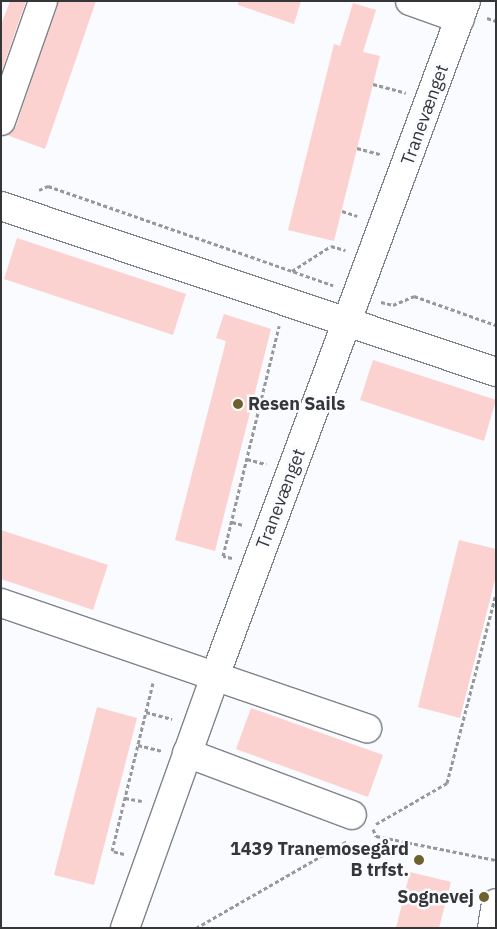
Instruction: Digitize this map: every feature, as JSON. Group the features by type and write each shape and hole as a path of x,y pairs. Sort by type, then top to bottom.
{"street":[{"path":"1,121 43,1"},
{"name":"Tranevænget","path":"125,928 215,676 463,10 410,1"},
{"path":"2,206 496,372"},
{"path":"1,602 367,728"},
{"path":"187,753 361,827"},
{"path":"492,928 496,903"}],"path":[{"path":"2,206 48,186 392,306 414,296 496,325"},
{"path":"292,271 331,246 372,257"},
{"path":"257,562 223,556 285,302"},
{"path":"196,928 361,827 447,783 496,594"},
{"path":"149,860 112,851 153,683"},
{"path":"361,827 376,836 496,860"}],"building":[{"path":"10,1 26,1 1,73 1,25"},
{"path":"58,1 96,1 45,149 7,135 16,126"},
{"path":"238,1 301,1 294,24 238,5"},
{"path":"353,3 376,10 363,52 380,56 334,241 288,230 334,44 340,46"},
{"path":"17,238 186,294 173,335 4,279"},
{"path":"224,314 271,329 215,551 175,540 226,341 216,338"},
{"path":"373,360 496,400 484,441 360,400"},
{"path":"1,530 108,565 93,610 1,579"},
{"path":"459,540 496,549 496,576 460,718 418,707"},
{"path":"97,707 137,718 94,885 54,875"},
{"path":"251,708 383,755 368,797 236,749"},
{"path":"410,872 451,882 439,928 396,928"}],"place":[{"name":"Resen Sails","path":"238,404"},
{"name":"1439 Tranemosegård B trfst.","path":"419,860"},
{"name":"Sognevej","path":"484,897"}]}
